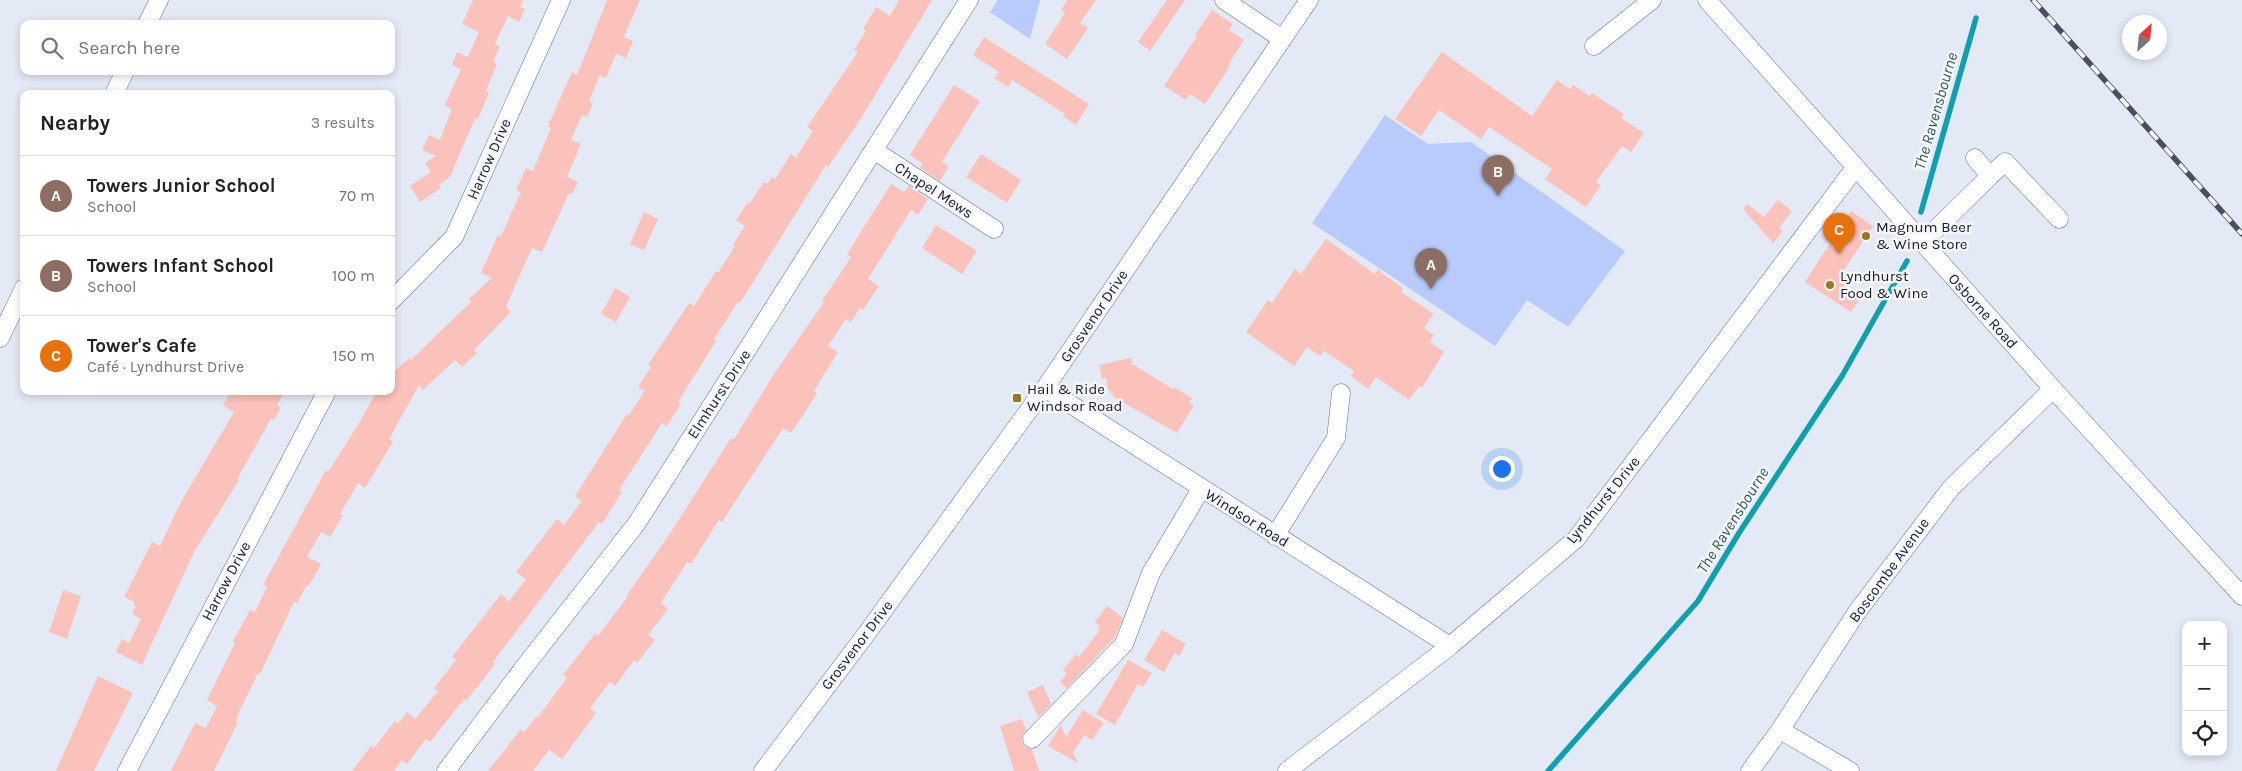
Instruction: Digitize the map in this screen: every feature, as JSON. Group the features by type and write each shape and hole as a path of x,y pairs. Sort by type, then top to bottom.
{"street":[{"path":"149,20 159,0"},
{"name":"Harrow Drive","path":"395,296 454,237 561,0"},
{"name":"Elmhurst Drive","path":"446,771 637,523 969,0"},
{"path":"1224,0 1282,39"},
{"name":"Grosvenor Drive","path":"763,771 864,637 1045,388 1309,0"},
{"path":"1594,46 1652,0"},
{"name":"Osborne Road","path":"1707,0 1922,243 2242,596"},
{"path":"116,90 123,75"},
{"name":"Chapel Mews","path":"874,151 994,229"},
{"path":"1975,158 1990,176"},
{"path":"1922,243 2005,162 2059,219"},
{"name":"Lyndhurst Drive","path":"1287,771 1450,646 1576,539 1855,168"},
{"path":"0,338 20,296"},
{"name":"Windsor Road","path":"1045,388 1274,536 1450,646"},
{"name":"Boscombe Avenue","path":"1750,771 1780,730 1857,612 1951,488 2054,389"},
{"path":"1274,536 1336,438 1341,393"},
{"name":"Harrow Drive","path":"126,771 325,395"},
{"path":"1032,739 1124,644 1151,572 1201,489"},
{"path":"1780,730 1850,771"}],"shaded area":[{"path":"998,0 1040,0 1030,39 990,12"},
{"path":"1385,115 1428,144 1471,142 1625,251 1568,327 1527,300 1495,346 1312,223"}],"building":[{"path":"473,0 523,0 520,7 525,9 519,22 508,16 495,44 500,46 493,62 497,64 486,91 489,93 478,119 475,118 450,177 439,185 441,188 420,202 410,186 431,172 425,163 436,156 422,150 429,135 440,140 452,109 445,105 461,69 452,65 457,52 468,57 479,32 462,24"},
{"path":"607,0 640,0 624,37 633,41 626,58 616,54 606,78 600,75 589,101 593,103 587,117 582,115 571,140 581,144 567,177 578,182 572,194 569,193 542,252 532,248 506,306 511,312 474,350 477,353 462,367 455,360 423,390 419,385 389,439 393,442 365,488 358,483 340,514 343,515 330,537 321,532 307,557 321,564 297,603 294,602 260,674 258,673 239,712 236,721 238,722 214,771 171,771 195,723 206,728 217,706 207,700 235,643 233,641 250,610 255,612 267,587 263,585 326,470 328,472 375,395 395,395 395,370 409,358 411,360 471,302 469,299 492,278 481,273 498,235 501,236 521,192 516,190 526,168 533,171 551,128 548,126 572,72 577,75"},
{"path":"899,0 932,0 860,120 828,167 826,165 740,303 738,302 714,339 716,341 678,402 681,404 667,426 662,423 619,490 622,492 602,524 599,522 493,662 495,664 482,681 466,701 464,699 430,742 426,739 407,764 402,760 394,771 352,771 371,746 374,748 395,721 398,724 407,712 415,719 438,691 434,688 456,660 452,657 501,594 509,601 526,579 516,572 557,519 564,525 582,501 575,496 627,414 629,415 645,391 638,387 651,367 648,365 689,303 694,306 716,271 718,273 735,246 733,245 745,226 736,220 764,182 767,184 772,177 775,179 791,154 796,158 813,131 807,127 858,52 854,50 866,31 863,29 876,7 890,16"},
{"path":"1067,0 1096,0 1080,23 1088,28 1067,59 1045,44 1065,13 1061,10"},
{"path":"1167,0 1185,0 1150,51 1138,42"},
{"path":"1212,10 1233,24 1229,30 1244,40 1228,65 1230,66 1205,104 1190,94 1186,100 1164,86"},
{"path":"984,37 1089,104 1076,125 1063,116 1065,114 1012,80 1008,87 994,78 999,72 973,55"},
{"path":"1442,52 1532,116 1557,80 1570,89 1573,85 1590,96 1592,93 1624,114 1621,118 1644,133 1631,152 1622,146 1596,182 1601,185 1586,207 1545,179 1552,169 1489,127 1481,139 1439,110 1421,136 1395,119"},
{"path":"954,85 980,101 942,162 949,166 940,181 920,168 923,164 910,155"},
{"path":"981,154 1021,180 1007,203 966,177"},
{"path":"891,184 904,192 909,186 928,199 918,215 911,210 868,279 879,286 863,310 860,308 851,322 846,319 828,346 838,352 814,391 817,393 807,409 791,433 783,428 722,522 719,520 691,564 687,562 661,603 668,609 648,635 655,640 637,663 634,660 615,686 610,682 590,708 596,713 562,759 549,750 533,771 488,771 521,729 524,732 538,717 567,678 563,675 595,634 598,636 628,596 731,438 734,439 774,374 824,302 822,301 851,257 847,254"},
{"path":"1778,200 1792,211 1779,228 1783,231 1773,243 1743,209 1747,204 1764,217"},
{"path":"1851,211 1873,226 1842,273 1852,280 1847,288 1861,297 1851,312 1805,282"},
{"path":"644,212 658,219 644,250 630,244"},
{"path":"936,225 977,251 962,274 922,248"},
{"path":"1326,239 1375,274 1378,270 1403,288 1401,292 1434,314 1424,328 1434,335 1430,342 1444,352 1422,388 1419,386 1409,400 1376,377 1368,389 1351,376 1354,371 1324,351 1320,356 1307,347 1294,366 1246,332 1268,300 1272,303 1295,269 1301,274"},
{"path":"615,288 630,297 616,322 601,314"},
{"path":"1131,358 1132,364 1173,389 1174,387 1192,398 1189,403 1194,405 1177,433 1115,398 1108,389 1106,378 1102,379 1099,365"},
{"path":"229,395 283,395 277,405 281,407 274,420 271,419 237,479 239,480 194,552 142,665 116,652 122,639 129,643 141,619 132,614 136,606 133,605 135,602 124,597 152,542 160,546 181,502 234,412 223,406"},
{"path":"63,590 81,596 67,639 49,632"},
{"path":"1107,606 1123,618 1115,637 1067,688 1060,682 1067,674 1063,670 1076,654 1079,657 1100,630 1098,628 1100,626 1095,622"},
{"path":"1162,630 1186,644 1179,656 1175,653 1164,672 1144,660"},
{"path":"1128,660 1152,673 1143,687 1138,684 1115,725 1096,714"},
{"path":"98,676 133,693 94,771 56,771"},
{"path":"1043,685 1051,704 1038,717 1027,692"},
{"path":"1083,710 1104,723 1092,740 1084,735 1073,753 1078,763 1048,746 1061,725 1066,737"},
{"path":"1022,719 1026,730 1022,736 1022,742 1025,747 1032,749 1039,771 1014,771 1000,726"}],"waterway":[{"name":"The Ravensbourne","path":"1921,212 1976,18"},
{"name":"The Ravensbourne","path":"1548,771 1698,601 1739,533 1842,376 1907,261"}],"railway":[{"path":"2033,0 2242,234"}],"place":[{"name":"Towers Infant School","path":"1498,196"},
{"name":"Magnum Beer & Wine Store","path":"1866,236"},
{"name":"Tower's Cafe","path":"1839,254"},
{"name":"Lyndhurst Food & Wine","path":"1830,285"},
{"name":"Towers Junior School","path":"1431,289"},
{"name":"Hail & Ride Windsor Road","path":"1017,398"}]}
